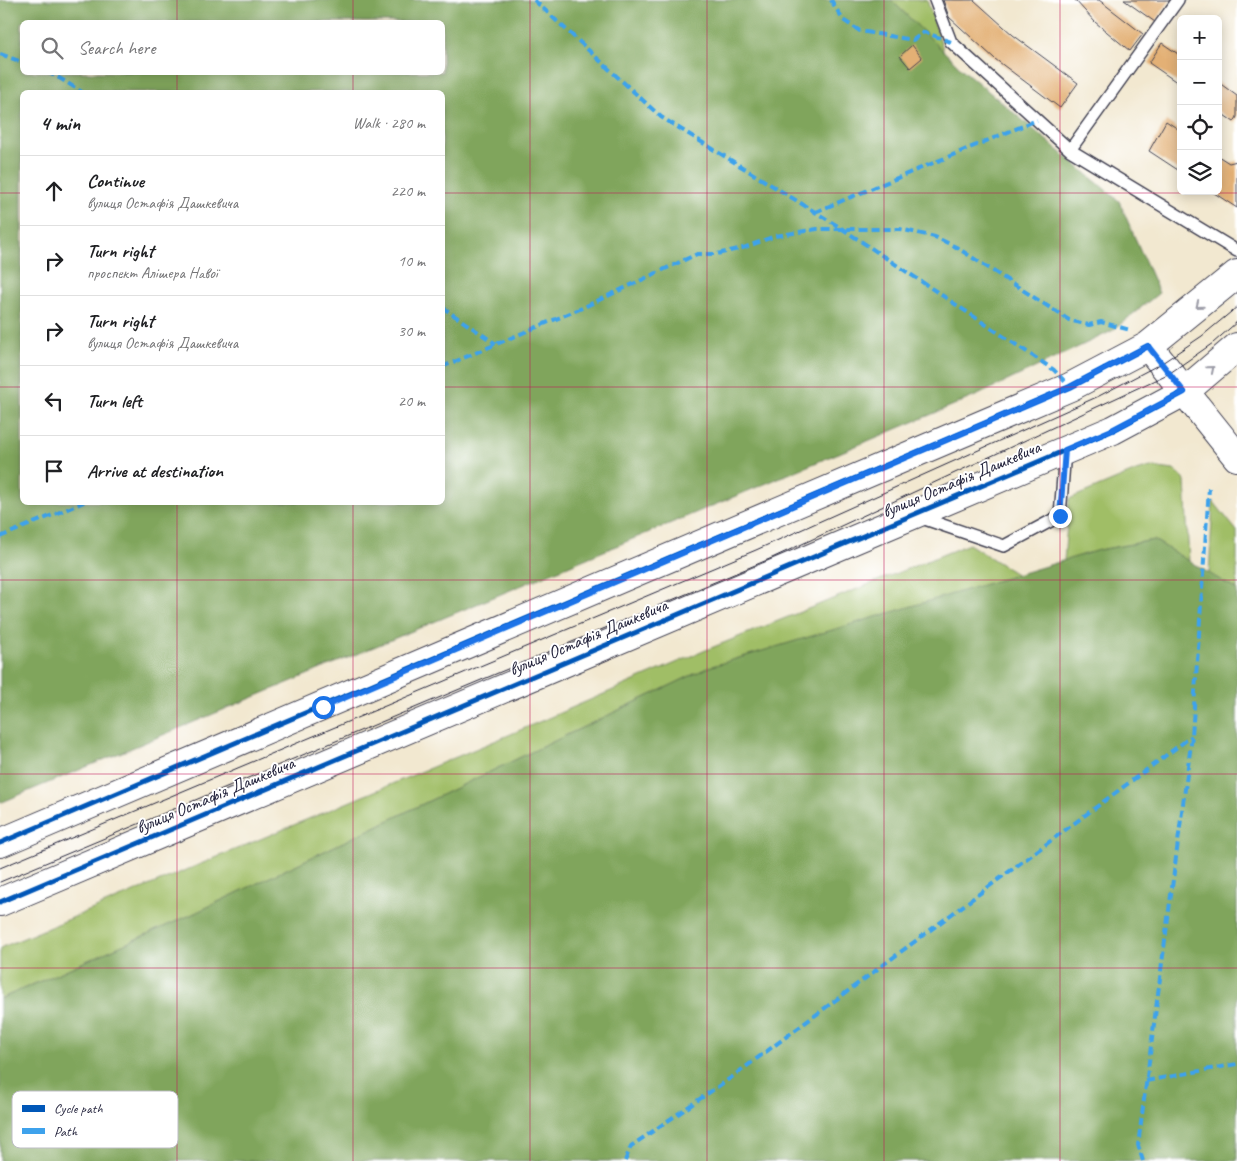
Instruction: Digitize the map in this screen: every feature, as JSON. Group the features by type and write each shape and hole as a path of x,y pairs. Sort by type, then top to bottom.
{"street":[{"path":"0,843 314,711 1070,387 1148,346 1237,274"},
{"path":"1148,346 1237,457"},
{"name":"вулиця Остафія Дашкевича","path":"0,902 1112,430 1184,392 1237,347"}],"lane":[{"path":"935,0 951,42 1070,150 1237,251"},
{"path":"1070,150 1178,0"},
{"path":"912,515 1004,546 1060,516 1065,450"}],"green space":[{"path":"0,0 891,0 963,70 1119,201 1159,293 1112,331 978,395 0,803"},
{"path":"891,0 927,0 944,52"},
{"path":"1151,467 1174,470 1185,480 1189,562 1154,540 1099,550 1064,561 1069,499 1136,471"},
{"path":"1213,501 1237,531 1237,590 1209,574"},
{"path":"1154,540 1237,590 1237,1161 0,1161 0,999 193,914 709,667 1099,550"},
{"path":"969,544 1018,575 709,667 193,914 0,999 0,948 504,737 706,650"}],"building":[{"path":"943,0 974,0 1013,35 1078,83 1060,108 995,59 949,17"},
{"path":"1075,0 1099,0 1143,34 1130,51 1095,22"},
{"path":"1124,0 1170,0 1155,22"},
{"path":"1162,43 1177,53 1177,82 1149,63"},
{"path":"912,45 922,58 910,68 900,56"},
{"path":"1222,85 1237,96 1237,117 1234,122 1222,114"},
{"path":"1166,121 1177,128 1177,169 1149,151"},
{"path":"1222,159 1229,163 1237,161 1237,208 1217,195 1222,195"}],"tram line":[{"path":"0,868 756,550 1099,396 1162,363 1202,336 1237,307"},
{"path":"0,882 772,558 1170,373 1213,343 1237,322"}],"marked path":[{"path":"534,0 661,117 841,228 1054,370 1070,387"},
{"path":"831,0 843,20 860,31 913,40 924,32 951,42"},
{"path":"0,54 20,61"},
{"path":"53,75 79,90"},
{"path":"815,212 1037,120"},
{"path":"445,366 582,308 697,254 717,254 743,248 775,236 817,229 900,229 935,237 956,247 1069,320 1089,325 1101,322 1130,330"},
{"path":"445,309 496,344"},
{"path":"1143,1161 1138,1145 1192,736 1209,488"},
{"path":"0,537 77,505"},
{"path":"625,1161 631,1146 732,1077 1192,736"},
{"path":"1146,1081 1237,1064"}],"cycle path":[{"path":"0,843 1070,387 1148,346"},
{"path":"0,902 1113,430 1184,392"}],"route":[{"path":"323,707 1070,387 1148,346 1184,392 1112,430 1065,450 1060,516"}]}
